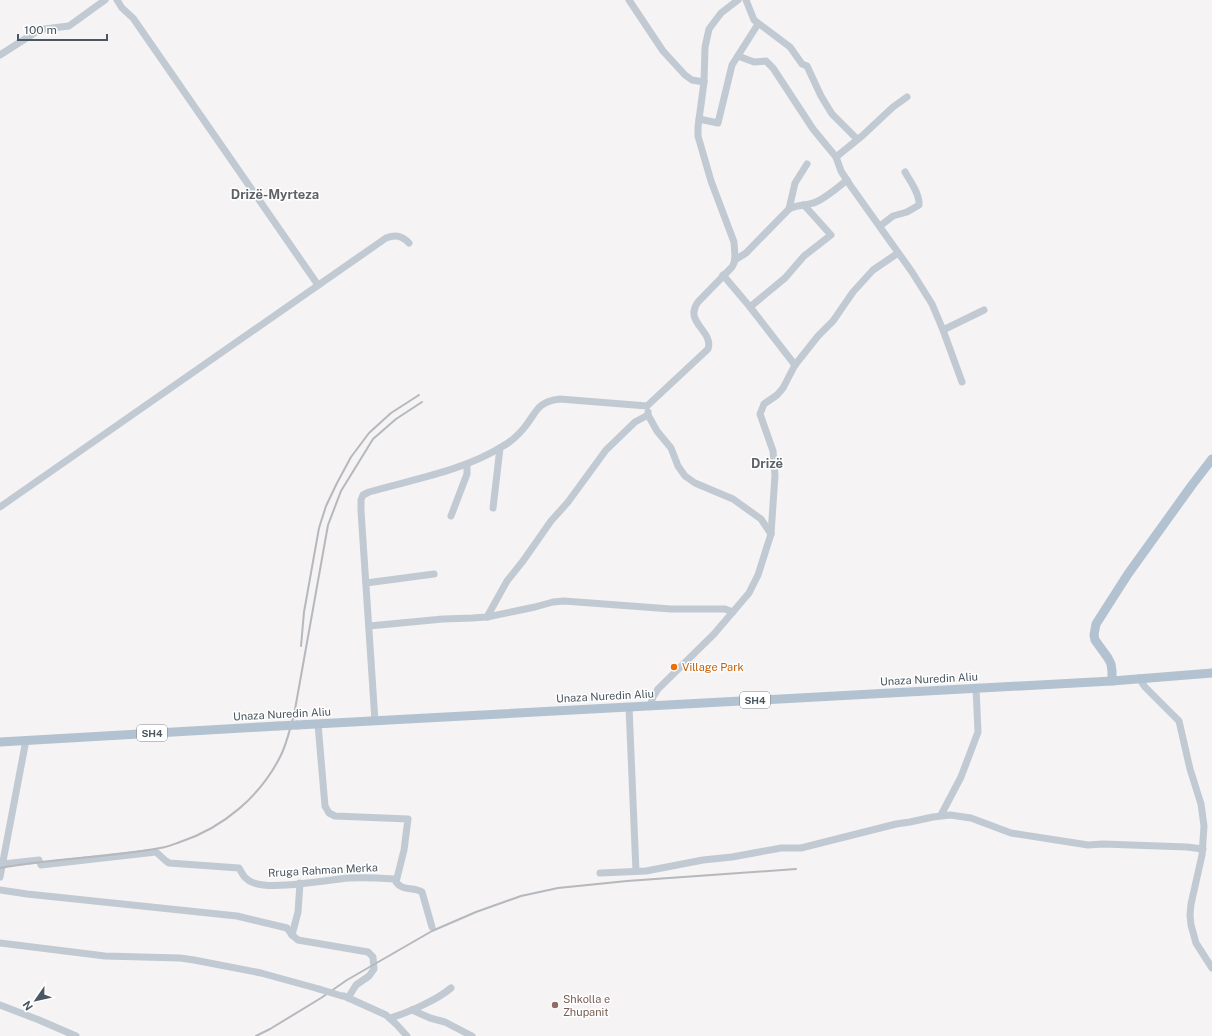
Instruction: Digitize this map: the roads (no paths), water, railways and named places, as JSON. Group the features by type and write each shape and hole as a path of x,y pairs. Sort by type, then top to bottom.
{"main road":[{"path":"1112,681 1111,664 1095,640 1094,635 1096,624 1128,574 1212,459"},
{"name":"Unaza Nuredin Aliu","path":"0,742 375,720 1112,681 1212,673"}],"street":[{"path":"0,55 36,32 44,29 69,26 105,0"},
{"path":"117,0 122,8 133,18 318,285"},
{"path":"628,0 678,67 690,79 704,82"},
{"path":"375,720 361,511 361,500 363,495 369,492 442,473 467,464 500,448 518,435 541,405 549,401 560,399 648,406 708,350 708,339 696,321 694,308 732,267 735,260 734,242 717,200 698,136 704,82 705,47 708,29 721,13 738,0"},
{"path":"746,0 752,16 758,24 790,47 802,64 807,66 821,96 832,114 858,139"},
{"path":"699,119 718,123 727,91 732,65 758,24"},
{"path":"738,56 749,61 766,61 769,63 795,99 813,129 836,157 847,180 880,226 932,304 944,330 962,382"},
{"path":"836,157 893,107 907,97"},
{"path":"789,209 795,183 807,164"},
{"path":"880,226 893,216 907,212 919,205 920,202 905,172"},
{"path":"735,260 746,254 789,209 794,206 818,201 847,180"},
{"path":"750,307 785,278 804,256 830,235 804,205"},
{"path":"0,507 386,238 391,236 402,236 409,243"},
{"path":"650,706 658,689 698,651 733,612 754,585 771,534 775,464 773,451 760,414 764,404 777,395 795,365 818,336 833,321 853,292 873,270 898,253"},
{"path":"723,276 750,307 795,365"},
{"path":"944,330 984,310"},
{"path":"648,406 648,416 671,448 681,472 695,484 734,499 761,519 771,534"},
{"path":"487,617 507,581 606,450 635,422 648,416"},
{"path":"493,508 500,448"},
{"path":"451,516 466,474 467,464"},
{"path":"366,583 434,574"},
{"path":"368,626 442,618 487,617 553,602 564,601 671,609 725,609 733,612"},
{"path":"1139,678 1145,687 1175,716 1181,727 1190,769 1201,804 1204,826 1203,849 1201,866 1191,904 1190,920 1196,943 1212,968"},
{"path":"941,815 961,777 978,732 976,688"},
{"path":"629,707 636,871"},
{"path":"318,724 325,806 329,813 335,816 408,819 404,850 396,882 400,887 419,890 422,892 432,927"},
{"path":"0,877 2,860 26,740"},
{"path":"600,873 656,870 703,860 732,857 781,848 801,848 896,824 941,815 972,818 1011,833 1088,845 1103,844 1203,849"},
{"name":"Rruga Rahman Merka","path":"2,860 39,860 41,865 156,852 169,863 239,868 245,878 255,883 265,885 352,878 376,877 396,879"},
{"path":"291,931 298,912 300,883"},
{"path":"0,890 237,916 291,931 298,940 363,951 371,955 374,961 374,969 372,973 356,985 345,997"},
{"path":"0,943 105,956 132,958 180,958 261,973 345,997 390,1018 407,1036"},
{"path":"390,1018 402,1015 440,997 451,988"},
{"path":"0,1005 76,1036"},
{"path":"412,1010 444,1022 472,1036"}],"railway":[{"path":"301,646 304,612 319,528 326,506 351,457 369,433 391,413 419,395"},
{"path":"0,868 40,862 120,854 165,847 196,836 211,828 226,819 252,797 273,770 281,755 294,715 328,525 341,491 373,439 396,419 422,402"},
{"path":"256,1036 321,998 347,980 432,931 476,912 521,896 558,888 627,881 796,869"}],"place":[{"name":"Village Park","path":"674,667"},
{"name":"Shkolla e Zhupanit","path":"555,1005"}],"district":[{"name":"Drizë-Myrteza","path":"275,194"},
{"name":"Drizë","path":"767,463"}]}
